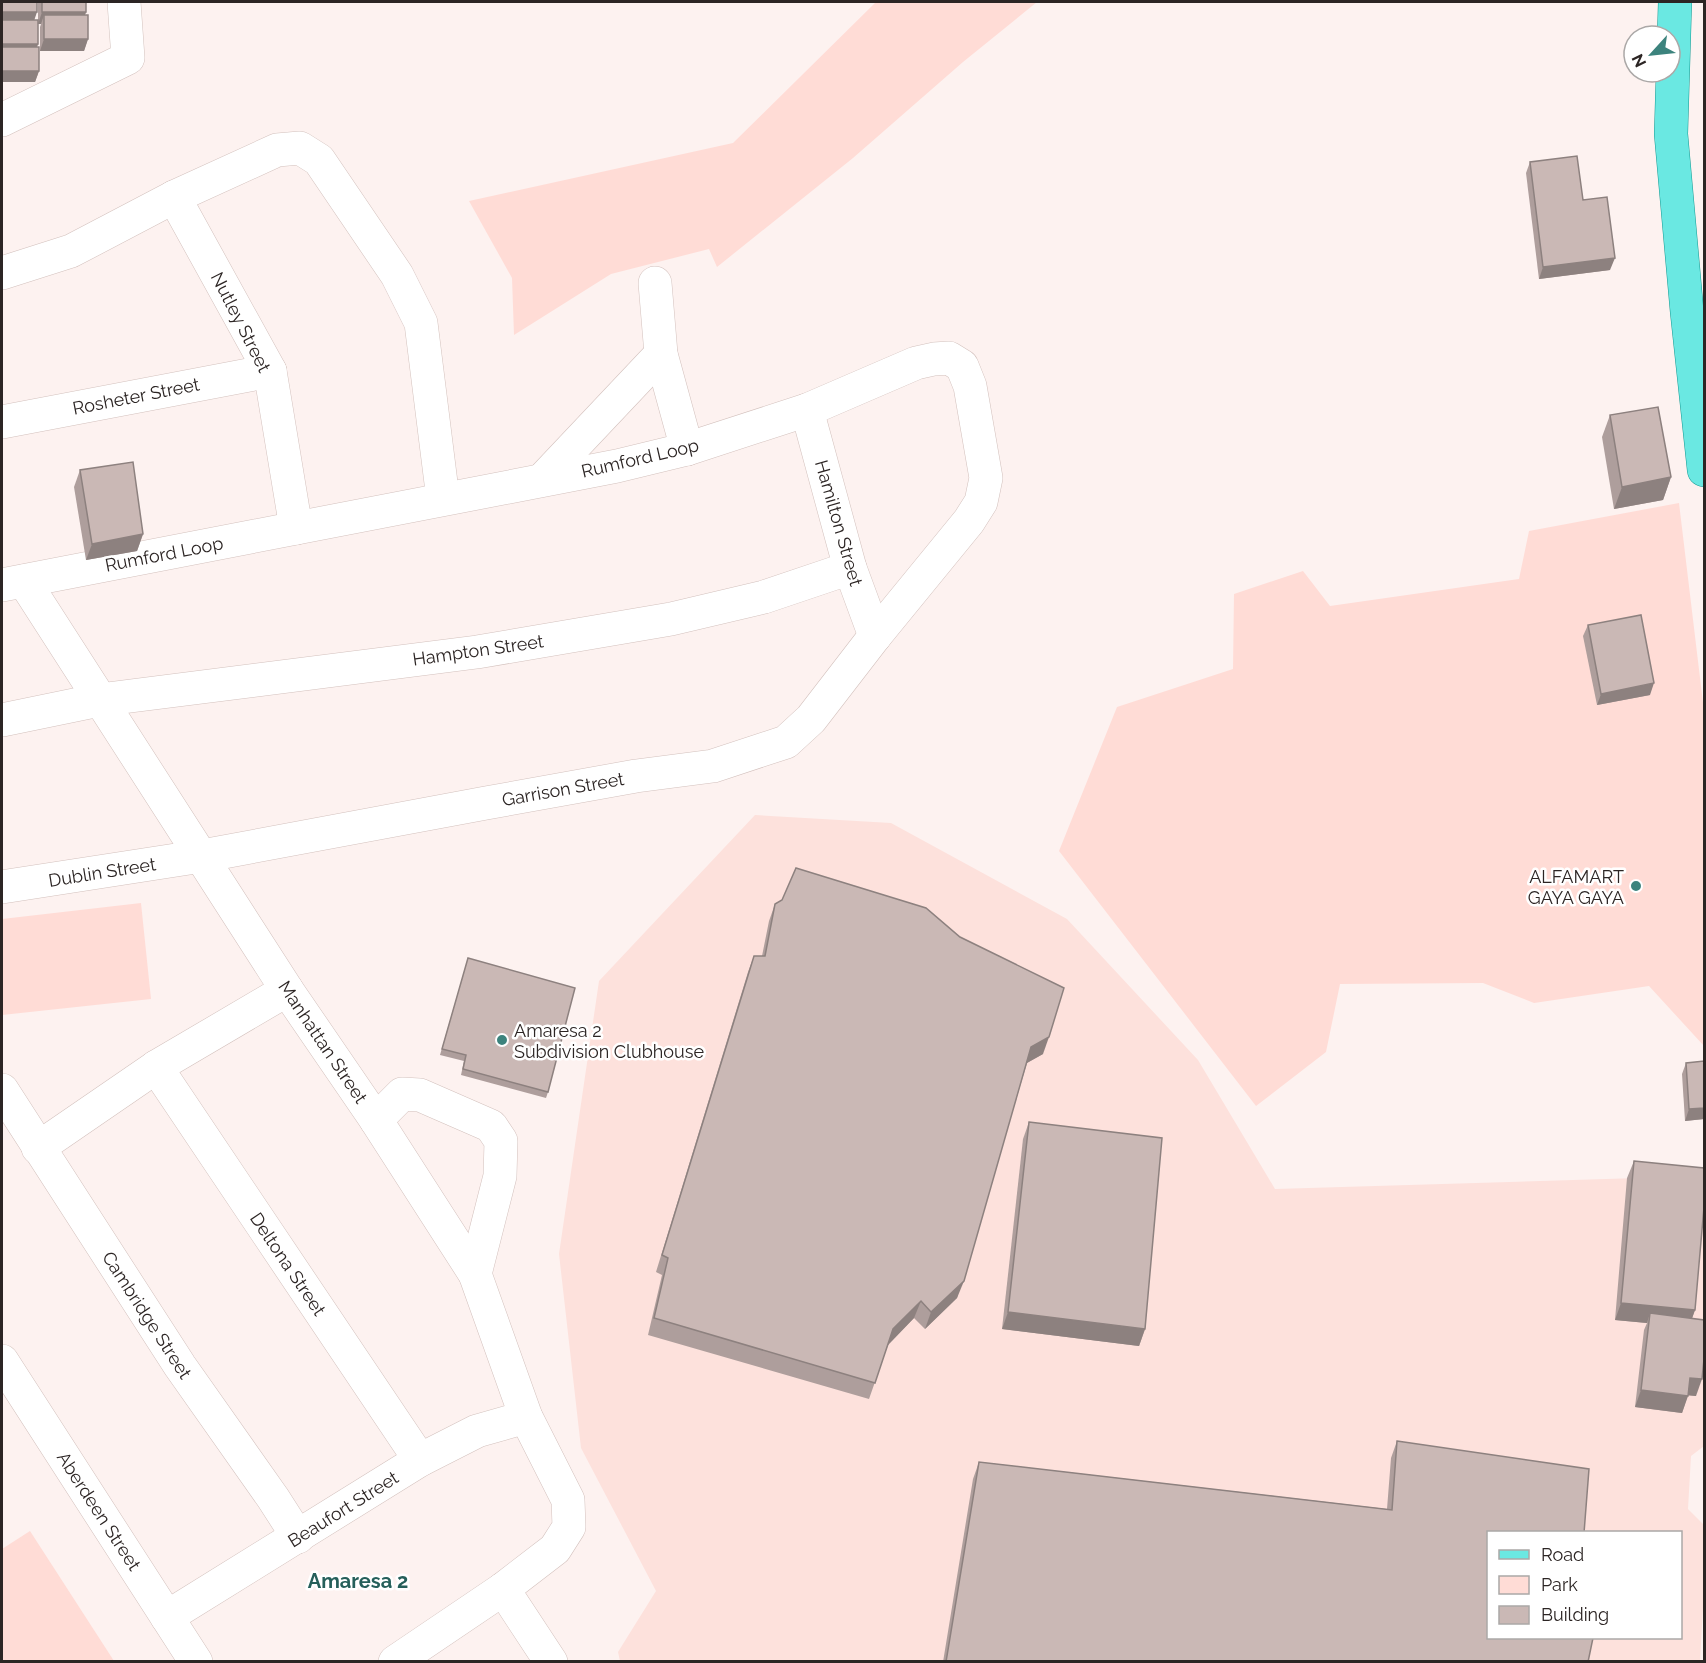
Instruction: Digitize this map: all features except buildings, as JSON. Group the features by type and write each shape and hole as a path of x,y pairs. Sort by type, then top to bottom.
{"main road":[{"path":"1675,2 1671,134 1704,470"}],"street":[{"path":"2,120 128,58 124,2"},
{"path":"2,273 71,250 174,196 277,150 300,148 319,160 397,276 421,323 443,499"},
{"name":"Nutley Street","path":"174,196 270,371 296,528"},
{"path":"655,283 662,354 687,449"},
{"path":"542,480 662,354"},
{"name":"Rumford Loop","path":"13,583 617,466 687,449 807,410 916,363 934,358 949,358 962,366 970,386 986,478 981,502 875,636"},
{"name":"Rosheter Street","path":"2,422 270,371"},
{"name":"Hamilton Street","path":"807,410 849,568 875,636"},
{"name":"Hampton Street","path":"2,720 99,700 477,652 671,619 764,597 849,568"},
{"name":"Manhattan Street","path":"13,583 99,700 202,856 286,990 376,1120 475,1274 526,1417 567,1500 569,1527 555,1549 503,1589"},
{"name":"Garrison Street","path":"202,856 636,776 713,766 786,742 812,719 875,636"},
{"name":"Dublin Street","path":"2,887 202,856"},
{"path":"38,1148 156,1068 286,990"},
{"name":"Deltona Street","path":"156,1068 420,1460"},
{"name":"Cambridge Street","path":"2,1090 180,1366 298,1537"},
{"path":"376,1120 402,1094 420,1095 491,1126 501,1142 500,1176 475,1274"},
{"name":"Aberdeen Street","path":"2,1361 196,1662"},
{"name":"Beaufort Street","path":"167,1617 420,1460 477,1431 526,1417"},
{"path":"395,1662 503,1589 551,1662"}],"shaded area":[{"path":"755,815 891,823 1067,919 1198,1060 1275,1189 1704,1176 1704,1446 1691,1456 1688,1509 1704,1525 1704,1590 1700,1661 620,1661 618,1652 656,1591 581,1448 559,1254 599,981"}],"green space":[{"path":"876,2 1037,2 963,62 853,158 717,267 709,249 611,274 514,335 512,278 469,201 733,143"},
{"path":"1679,503 1704,711 1704,1046 1649,986 1534,1003 1483,983 1340,984 1326,1052 1256,1106 1059,851 1117,707 1233,669 1234,594 1303,571 1330,606 1519,579 1529,531"},
{"path":"141,903 151,999 2,1015 2,919"},
{"path":"30,1531 114,1661 2,1661 2,1549"}],"place":[{"name":"ALFAMART GAYA GAYA","path":"1636,886"},
{"name":"Amaresa 2 Subdivision Clubhouse","path":"502,1040"}],"district":[{"name":"Amaresa 2","path":"358,1581"}]}
